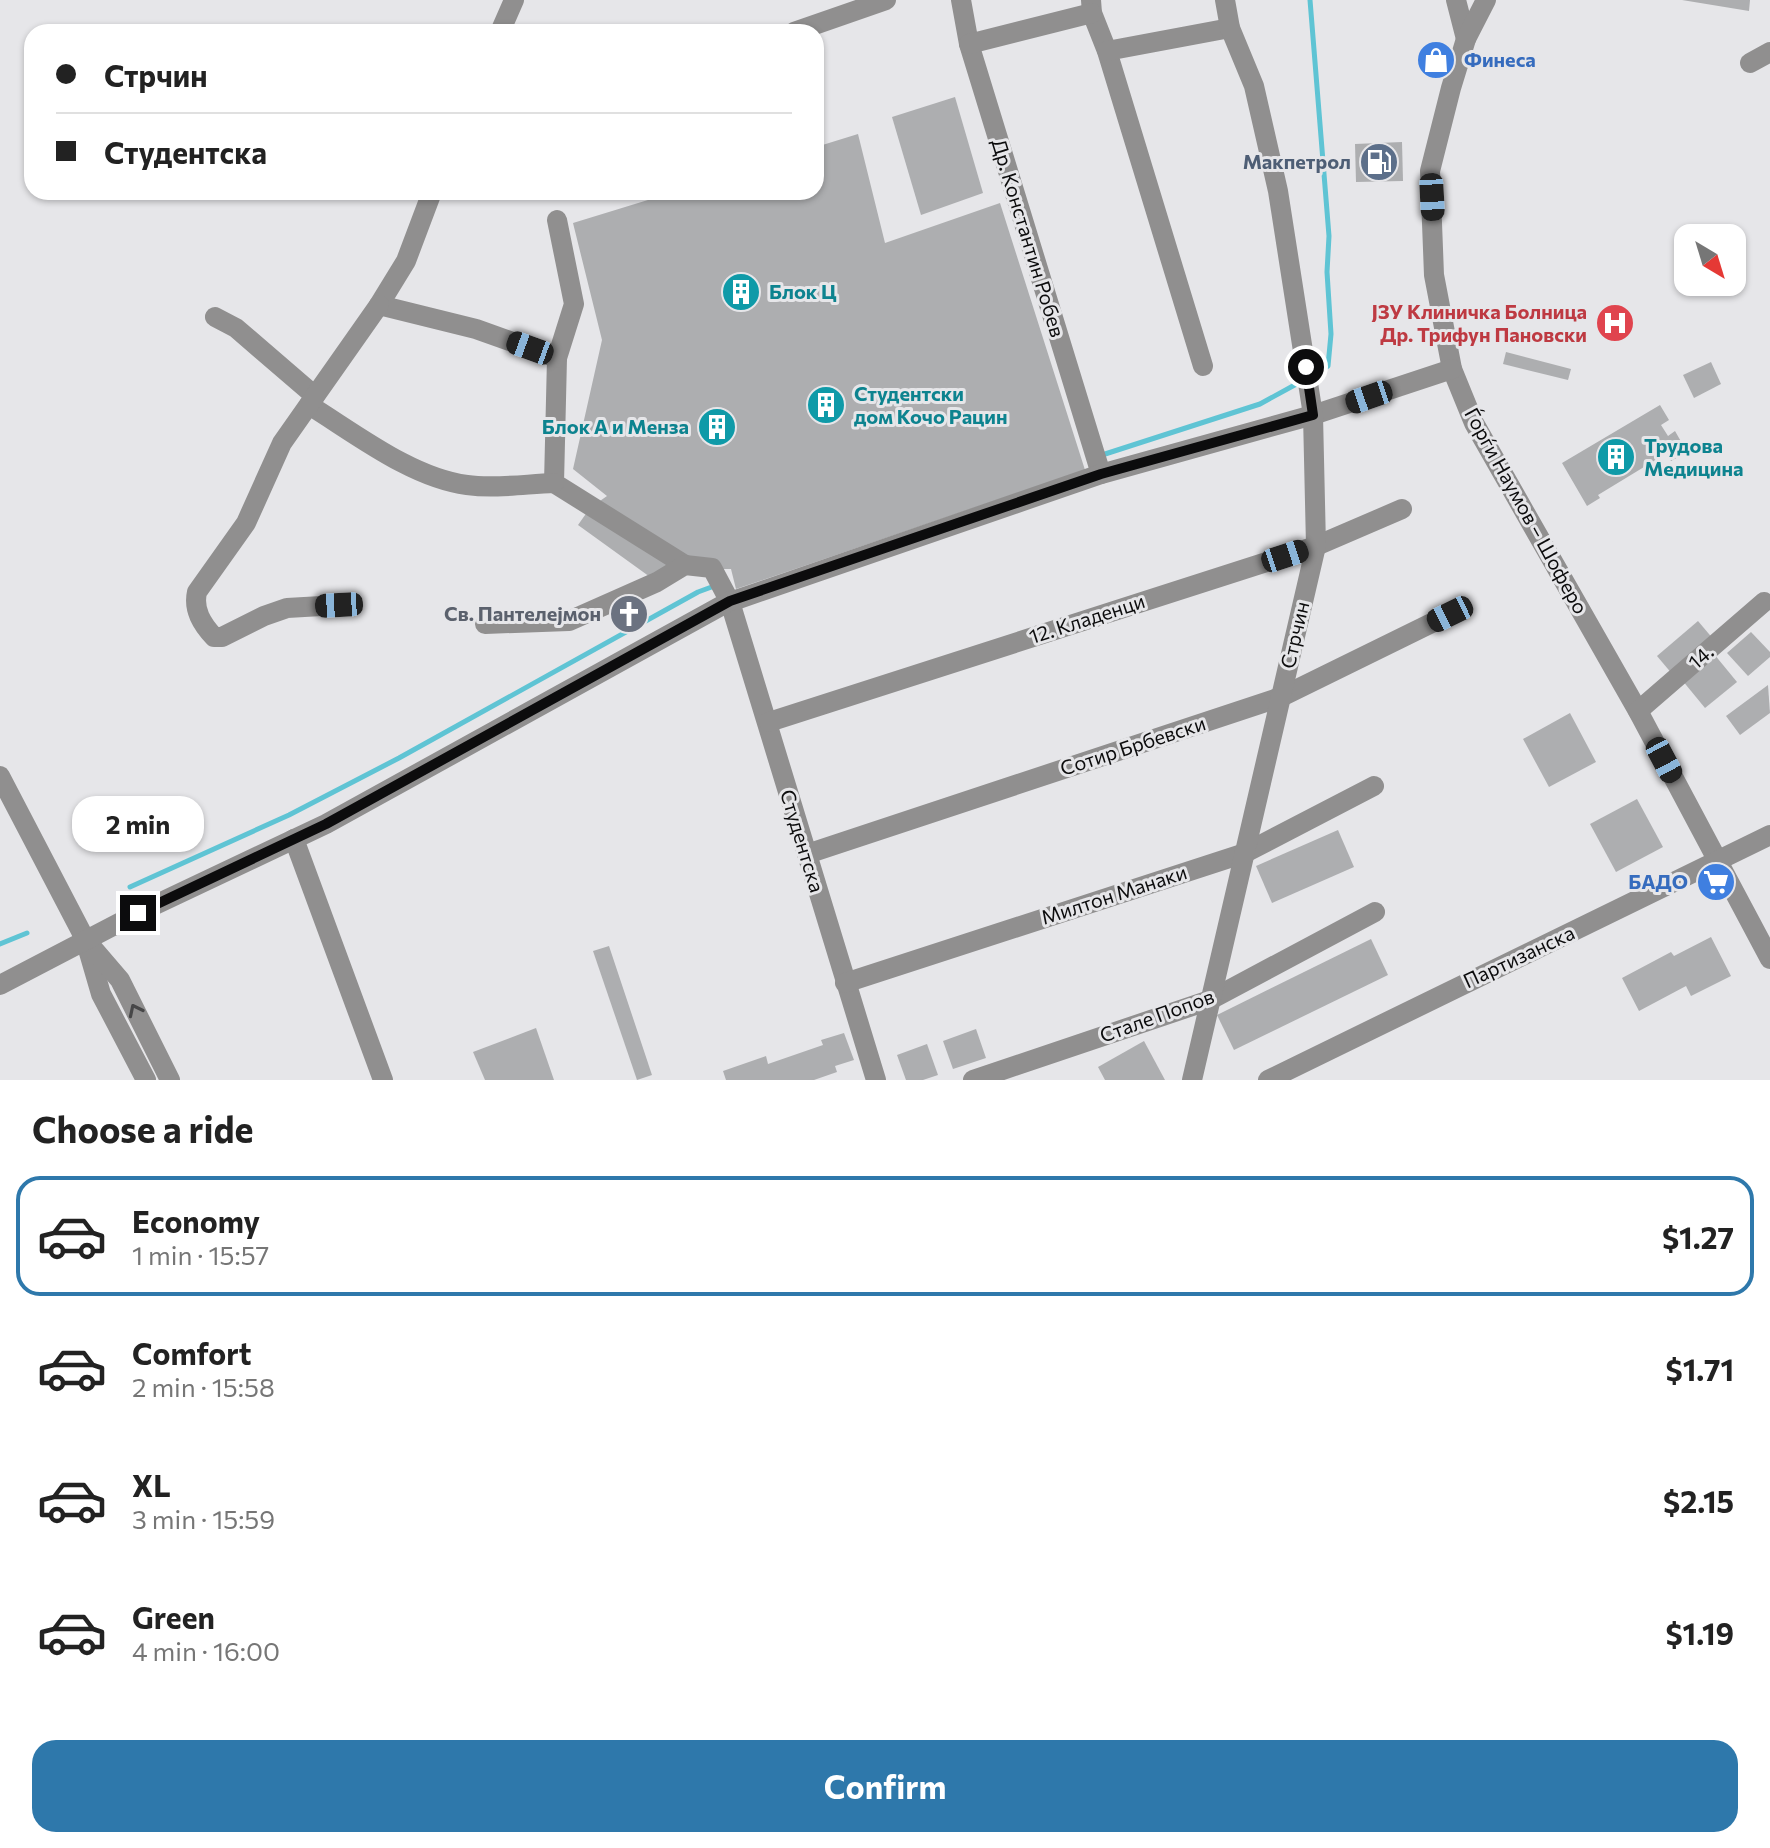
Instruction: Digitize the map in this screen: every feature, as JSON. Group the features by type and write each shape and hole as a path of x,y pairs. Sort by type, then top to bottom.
{"street":[{"path":"504,24 514,0"},
{"path":"817,24 886,0"},
{"name":"Др. Константин Робев","path":"961,0 969,44 1101,474"},
{"name":"Стрчин","path":"1192,1080 1316,546 1313,415 1278,191 1254,86 1230,28 1225,0"},
{"path":"1456,0 1466,39"},
{"name":"Ѓорѓи Наумов – Шоферо","path":"1486,0 1466,39 1430,171 1434,275 1452,369 1474,423 1638,711 1717,863"},
{"path":"969,44 1091,7 1203,366"},
{"path":"1107,51 1230,28"},
{"path":"1750,63 1770,52"},
{"path":"339,605 287,608 222,637 214,637 195,605 197,592 246,523 282,443 379,305 406,261 429,200"},
{"path":"554,483 557,358 574,304 557,220"},
{"path":"379,305 476,329 557,358"},
{"path":"215,317 236,328 312,400 406,463 448,481 471,486 554,483 685,565 657,582 569,621 485,624"},
{"path":"0,985 85,939 339,817 730,601 1101,474 1313,415 1452,369"},
{"name":"12. Кладенци","path":"769,722 1316,546 1402,509"},
{"name":"Студентска","path":"685,565 712,569 730,601 876,1080"},
{"name":"14.","path":"1638,711 1764,602"},
{"name":"Сотир Брбевски","path":"807,854 1281,697 1450,614"},
{"path":"0,776 85,939 101,994 146,1080"},
{"name":"Милтон Манаки","path":"845,983 1245,853 1374,786"},
{"path":"0,790 25,824"},
{"name":"Партизанска","path":"1268,1080 1770,835"},
{"path":"294,839 383,1080"},
{"path":"1717,863 1770,959"},
{"name":"Стале Попов","path":"973,1080 1210,1000 1375,912"},
{"path":"85,939 120,980 170,1080"}],"building":[{"path":"1682,0 1750,0 1749,11"},
{"path":"955,97 983,193 921,215 892,117"},
{"name":"Студентски дом Кочо Рацин","path":"858,134 885,243 1000,203 1085,470 736,589 731,569 712,569 657,582 578,525 590,508 607,496 573,469 602,340 573,223 648,200 824,200 824,145"},
{"name":"Макпетрол","path":"1402,142 1403,181 1356,182 1355,144"},
{"path":"1506,352 1571,369 1568,380 1503,364"},
{"path":"1711,362 1721,384 1694,398 1683,375"},
{"name":"Трудова Медицина","path":"1660,405 1669,420 1661,425 1668,436 1675,431 1687,452 1671,461 1667,453 1598,495 1600,498 1587,506 1562,463"},
{"name":"Св. Пантелејмон","path":"634,601 643,611 624,627 616,618"},
{"path":"1698,621 1714,640 1673,675 1657,656"},
{"path":"1751,632 1770,652 1770,657 1748,676 1727,653"},
{"path":"1714,654 1737,682 1705,708 1682,680"},
{"path":"1768,685 1770,713 1740,735 1726,716"},
{"path":"1570,713 1596,762 1549,787 1523,739"},
{"path":"1637,799 1663,847 1616,872 1590,824"},
{"path":"1338,830 1354,867 1272,903 1256,866"},
{"path":"1711,937 1731,976 1691,996 1686,986 1639,1011 1622,978 1671,952 1674,956"},
{"path":"1371,939 1388,975 1234,1050 1217,1015"},
{"path":"609,946 652,1075 637,1080 593,951"},
{"path":"536,1028 554,1080 485,1080 473,1052"},
{"path":"976,1029 986,1058 953,1069 943,1041"},
{"path":"844,1033 854,1060 835,1066 837,1072 814,1080 726,1080 723,1071 766,1056 768,1064 823,1045 821,1040"},
{"path":"1144,1041 1165,1080 1105,1080 1098,1067"},
{"path":"927,1044 938,1075 923,1080 906,1080 897,1055"}],"waterway":[{"path":"1310,0 1329,236 1327,272 1331,334 1328,366 1311,376"},
{"path":"1102,455 1260,404 1302,381"},
{"path":"130,887 289,815 399,758 698,592 717,585"},
{"path":"0,944 27,933"}],"place":[{"name":"Финеса","path":"1436,60"},
{"name":"Макпетрол","path":"1379,162"},
{"name":"Блок Ц","path":"741,292"},
{"name":"ЈЗУ Клиничка Болница Др. Трифун Пановски","path":"1615,323"},
{"name":"Студентски дом Кочо Рацин","path":"826,405"},
{"name":"Блок А и Менза","path":"717,427"},
{"name":"Трудова Медицина","path":"1616,457"},
{"name":"Св. Пантелејмон","path":"629,614"},
{"name":"БАДО","path":"1716,882"}],"route":[{"path":"138,913 326,824 730,601 1101,474 1313,415 1306,367"}]}
